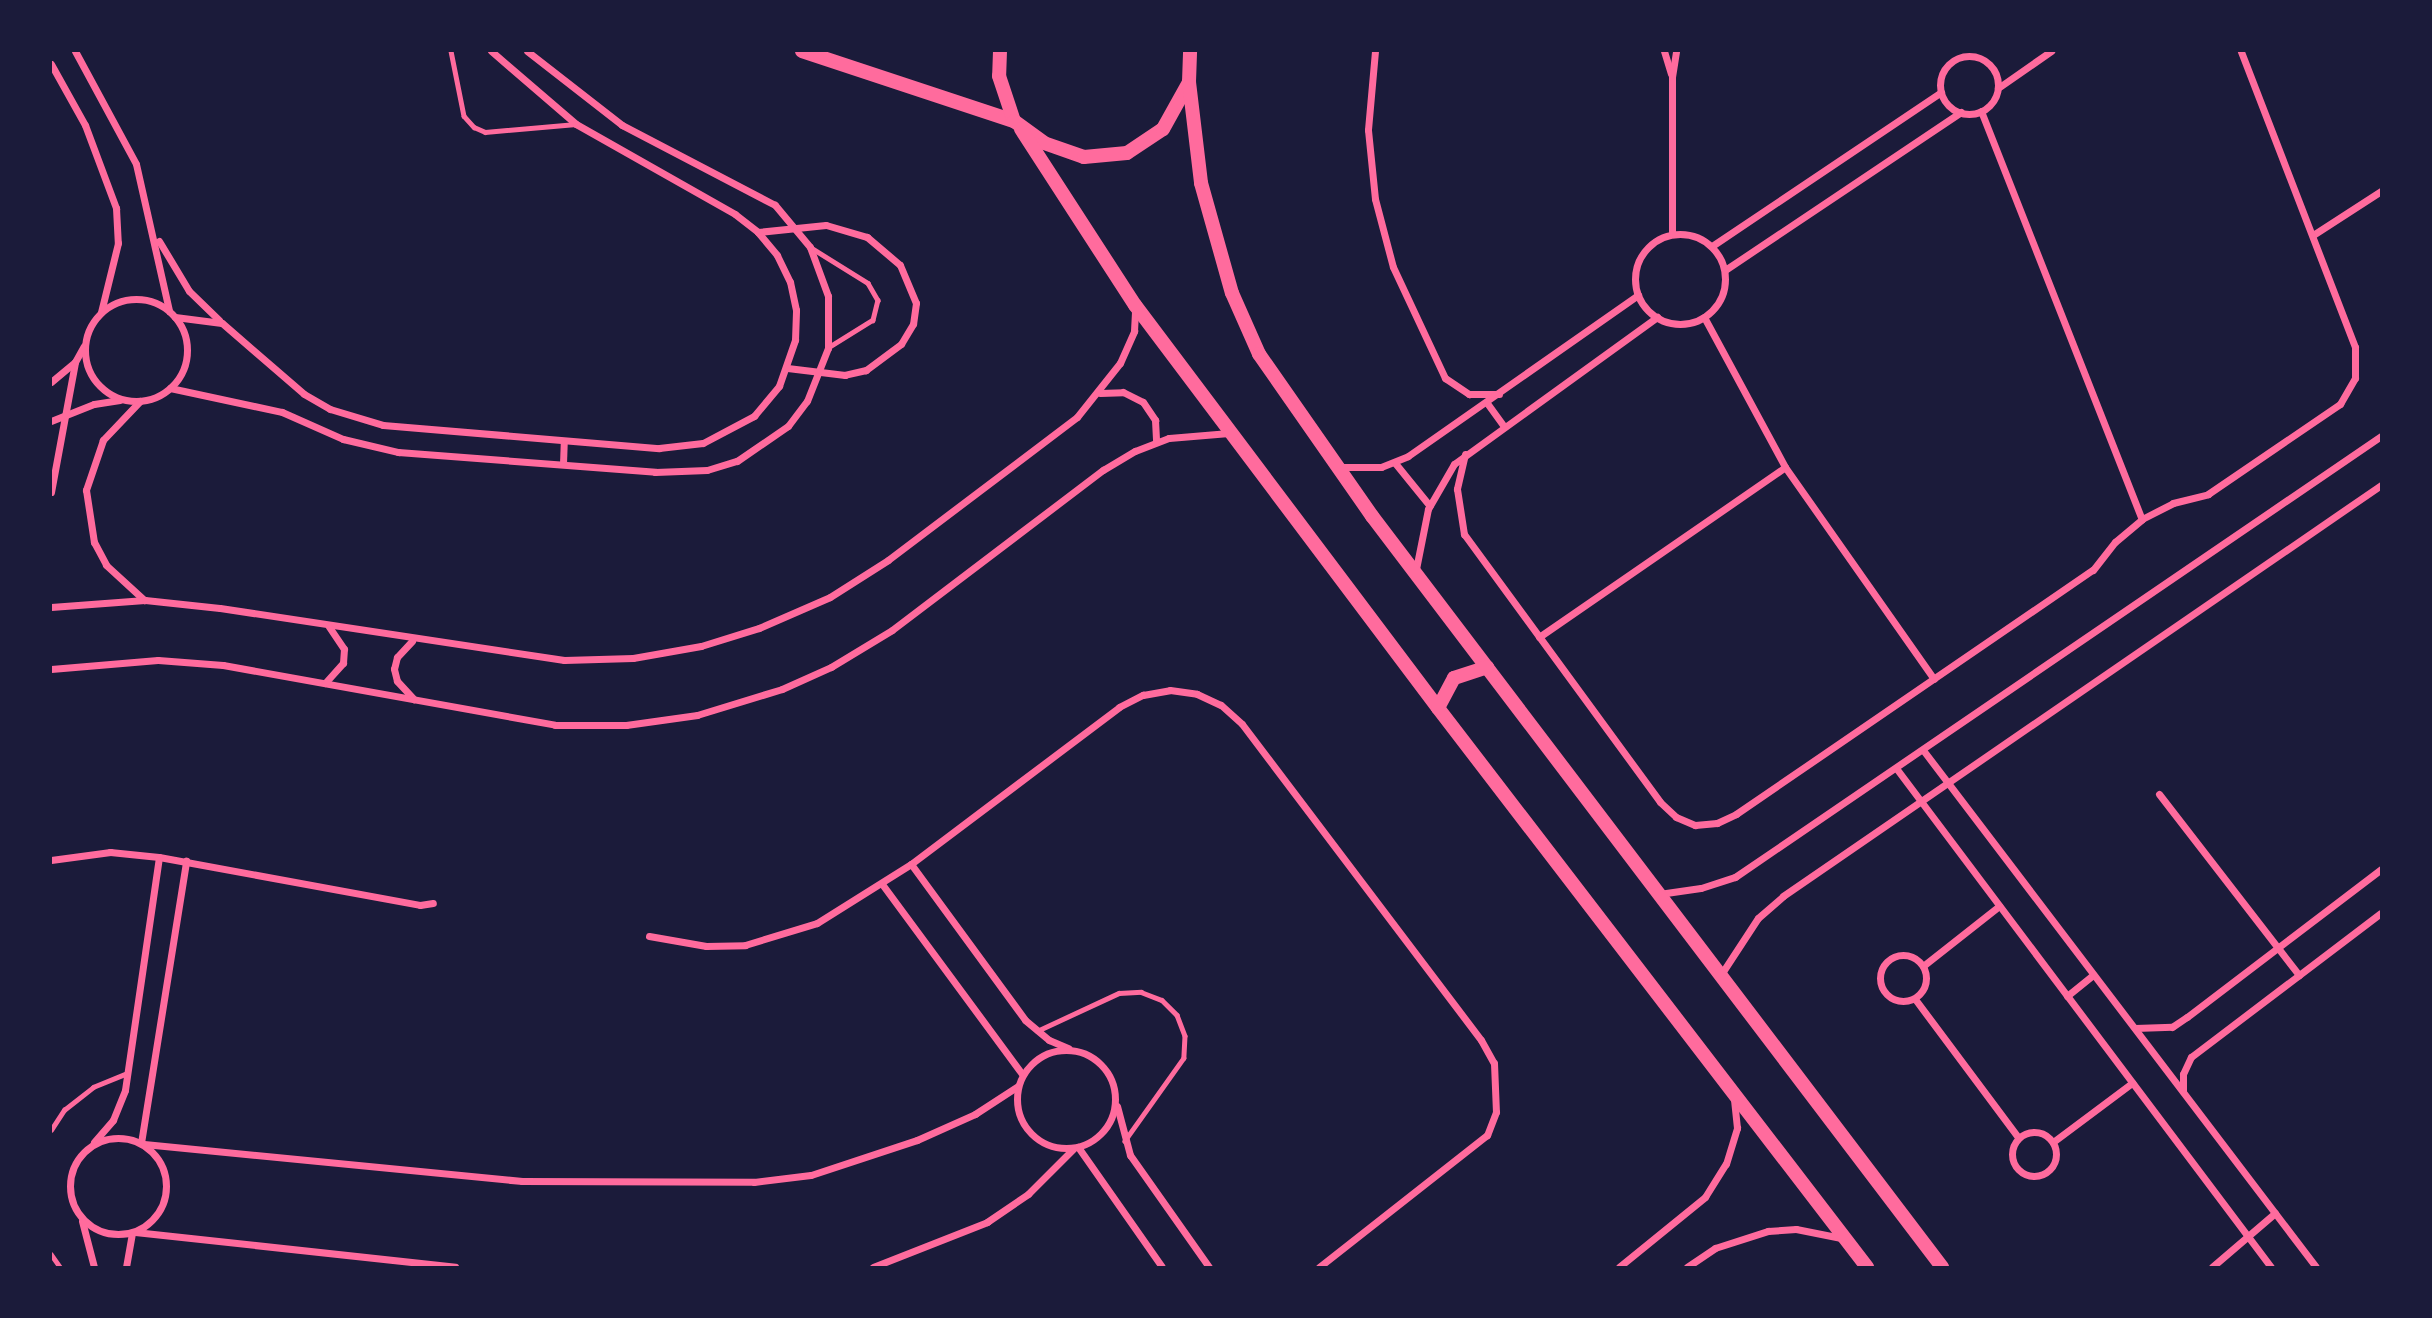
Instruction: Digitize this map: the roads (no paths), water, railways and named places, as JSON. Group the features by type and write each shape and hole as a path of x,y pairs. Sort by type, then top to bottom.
{"main road":[{"path":"802,51 1017,125 1063,153 1084,158 1127,153 1163,130 1189,82"},
{"path":"1000,51 999,76 1017,125 1135,305 1234,433 1438,708 1867,1267"},
{"path":"1190,51 1189,82 1198,171 1232,293 1259,354 1415,574 1942,1267"},
{"path":"1438,708 1454,678 1487,667"}],"street":[{"path":"75,51 136,164 172,314 185,334 187,354 182,373 170,388 140,401 103,440 92,464 87,516 106,565 145,600"},
{"path":"152,225 175,272 222,323 303,394 357,419 430,431 659,448 704,443 754,416 788,368 796,310 790,282 758,232 576,124 491,51"},
{"path":"170,388 282,412 366,446 676,472 737,461 788,426 821,373 828,348 828,296 810,247 795,225 751,190 622,125 527,51"},
{"path":"1375,51 1368,130 1375,200 1393,267 1445,377 1469,394 1499,394"},
{"path":"1664,51 1672,77"},
{"path":"1672,234 1672,77 1676,51"},
{"path":"1977,57 1986,51"},
{"path":"1998,88 2051,51"},
{"path":"1465,454 1457,489 1464,534 1660,803 1676,817 1695,825 1717,824 1736,814 2093,570 2115,542 2142,519 2173,503 2208,494 2340,404 2354,377 2356,347 2241,51"},
{"path":"1725,270 1961,113 1981,111 1995,98 1998,88 1993,69 1977,57 1966,53 1943,72 1941,92 1945,101 1961,113"},
{"path":"51,64 85,125 116,208 118,243 101,312 89,327 84,346 75,362 51,492"},
{"path":"1712,246 1941,92"},
{"path":"1981,111 2142,519"},
{"path":"2313,235 2381,191"},
{"path":"758,232 795,225 826,225 867,237 900,265 916,303 913,324 886,359 845,375 788,368"},
{"path":"1672,234 1693,236 1712,246 1725,270 1722,297 1704,317 1672,323 1657,317 1638,295 1638,264 1645,250 1672,234"},
{"path":"1337,466 1366,469 1395,463 1499,394 1638,295"},
{"path":"101,312 135,299 172,314 222,323"},
{"path":"51,607 145,600 412,641 564,660 633,658 701,646 759,628 830,597 888,560 1077,417 1100,393 1133,331 1135,305"},
{"path":"1415,574 1430,506 1439,484 1465,454 1657,317"},
{"path":"1704,317 1785,467 1934,679"},
{"path":"84,346 94,380 124,400"},
{"path":"51,382 75,362"},
{"path":"1100,393 1123,392 1143,402 1155,420 1156,442"},
{"path":"51,421 94,404 140,401"},
{"path":"1487,402 1504,426"},
{"path":"51,669 158,660 223,665 555,725 626,725 697,715 782,689 831,667 892,630 1103,470 1156,442 1206,431 1234,433"},
{"path":"1657,894 1701,888 1735,877 2381,436"},
{"path":"563,464 564,441"},
{"path":"1395,463 1430,506"},
{"path":"1539,637 1785,467"},
{"path":"1720,976 1766,911 2381,485"},
{"path":"325,683 343,663 342,642 328,627"},
{"path":"412,641 397,657 394,669 397,681 415,700"},
{"path":"649,936 706,946 745,945 817,923 911,864 1119,707 1143,695 1170,690 1197,694 1222,705 1242,724 1481,1040 1494,1063 1498,1087 1487,1135 1319,1267"},
{"path":"1923,750 2316,1267"},
{"path":"1896,768 2271,1267"},
{"path":"2159,794 2299,975"},
{"path":"51,860 110,852 159,857 420,905 433,904"},
{"path":"94,1267 80,1217 70,1199 69,1178 77,1159 113,1120 127,1074 159,857"},
{"path":"142,1144 186,861"},
{"path":"911,864 1036,1031 1106,1069 1125,1142 1209,1267"},
{"path":"2135,1028 2172,1027 2381,869"},
{"path":"882,884 1023,1075"},
{"path":"1923,966 1999,906"},
{"path":"2183,1092 2183,1074 2191,1057 2381,913"},
{"path":"1902,956 1923,966 1927,978 1914,999 1892,999 1883,990 1883,968 1902,956"},
{"path":"2067,996 2094,975"},
{"path":"1914,999 2018,1137"},
{"path":"1076,1148 1057,1148 1029,1132 1017,1102 1018,1086 1023,1075 1047,1054 1078,1052"},
{"path":"2053,1142 2132,1083"},
{"path":"92,1144 125,1138 142,1144 522,1181 754,1182 811,1175 917,1140 975,1114 1018,1086"},
{"path":"1619,1267 1705,1197 1726,1164 1737,1128 1733,1094"},
{"path":"873,1267 987,1222 1028,1194 1076,1148 1104,1129 1116,1100"},
{"path":"2030,1131 2043,1133 2053,1142 2057,1154 2053,1166 2043,1174 2031,1176 2012,1161 2012,1148 2018,1137 2030,1131"},
{"path":"126,1267 133,1232 162,1208 167,1191 157,1156 142,1144"},
{"path":"1076,1148 1162,1267"},
{"path":"2212,1267 2275,1213"},
{"path":"80,1217 94,1229 113,1235 133,1232 455,1267"},
{"path":"1687,1267 1715,1248 1768,1231 1796,1229 1846,1239"}],"lane":[{"path":"451,51 464,116 474,127 485,132 576,124"},
{"path":"810,247 868,283 878,300 873,320 828,348"},
{"path":"1036,1031 1119,993 1141,992 1162,1000 1177,1016 1185,1036 1184,1058 1125,1142"},
{"path":"51,1130 64,1110 93,1087 127,1074"},
{"path":"51,1254 60,1267"}]}
